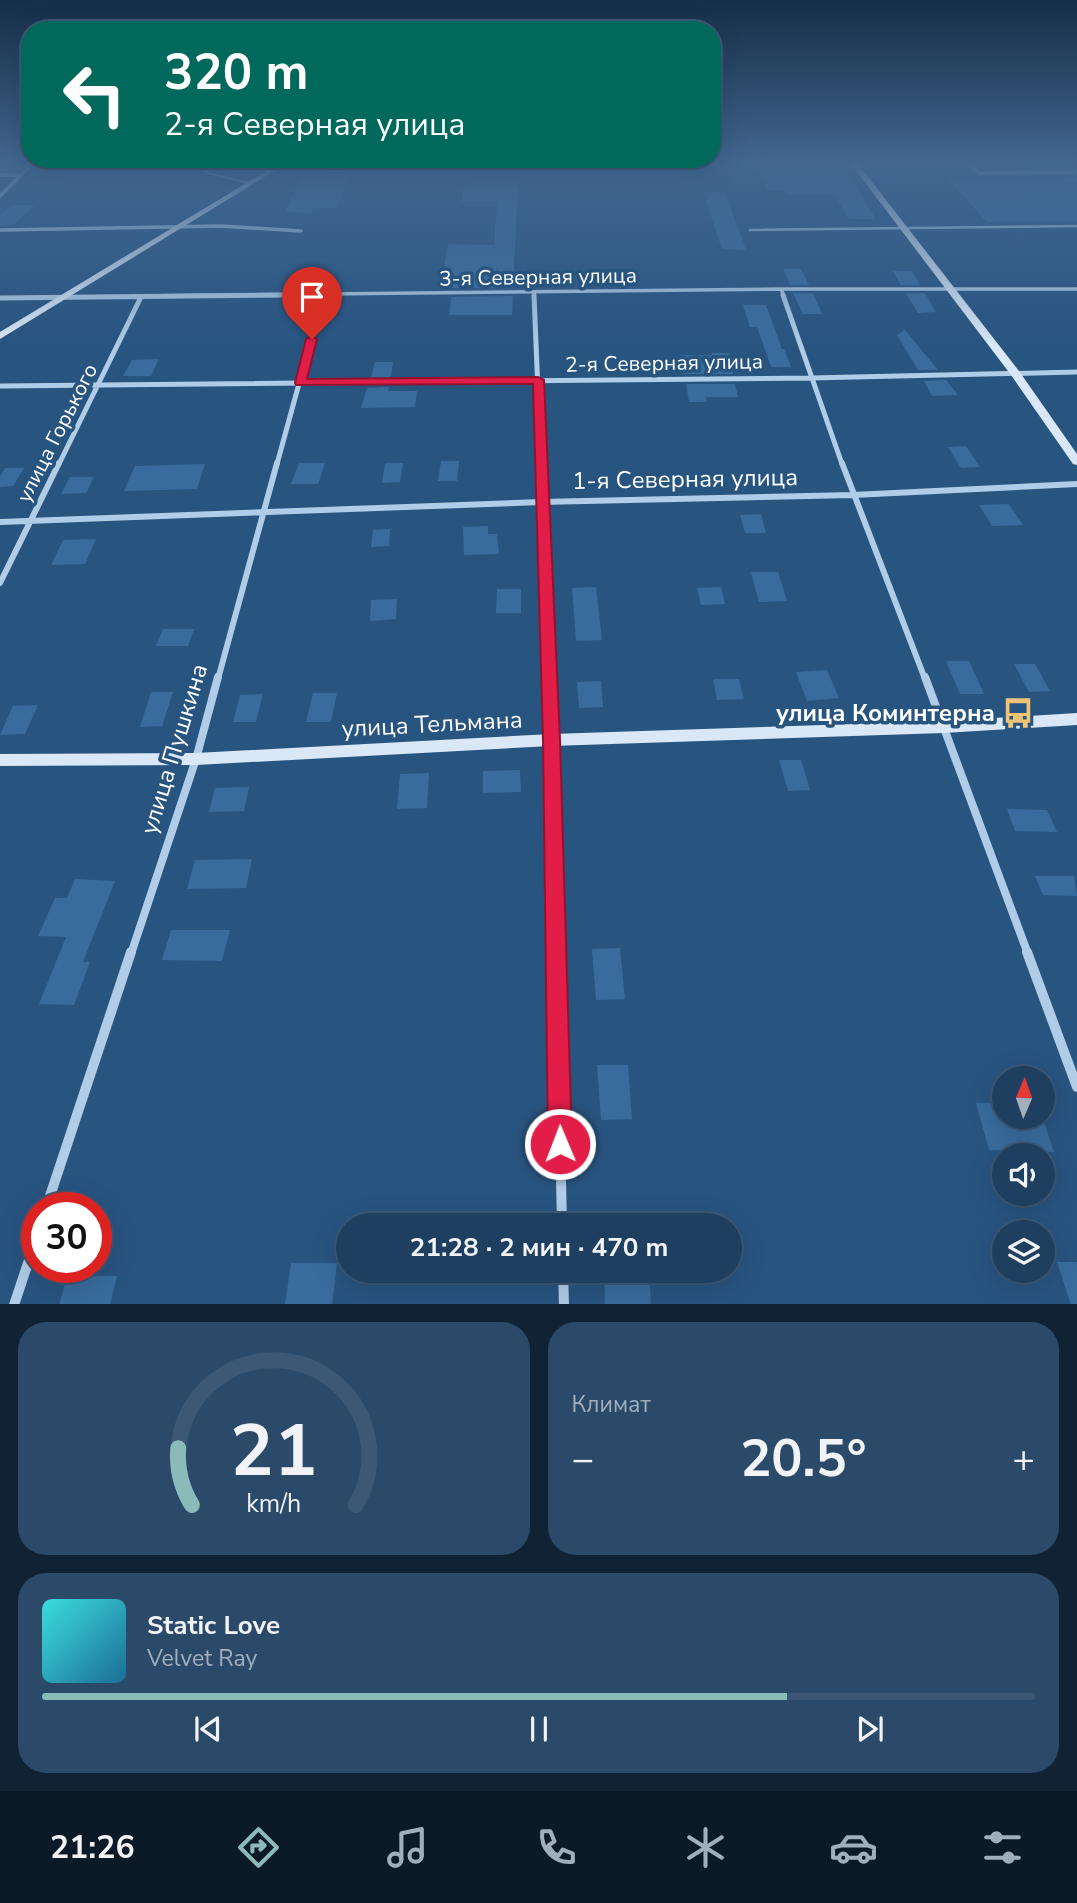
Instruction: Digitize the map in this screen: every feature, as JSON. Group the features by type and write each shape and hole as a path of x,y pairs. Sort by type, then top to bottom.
{"street":[{"path":"0,336 182,225"},
{"path":"0,230 221,226 301,231"},
{"path":"900,227 1015,373 1077,462"},
{"path":"781,289 853,495 944,727 1077,1087"},
{"name":"3-я Северная улица","path":"0,298 781,289 1077,289"},
{"path":"534,293 551,740 562,1213"},
{"name":"улица Пушкина","path":"51,1192 196,759 323,296"},
{"name":"улица Горького","path":"0,583 141,297"},
{"name":"2-я Северная улица","path":"0,386 811,378 1077,372"},
{"name":"1-я Северная улица","path":"0,522 541,502 853,495 1077,484"},
{"name":"улица Тельмана","path":"0,760 196,759 551,740 944,727 1077,719"},
{"path":"14,1304 21,1283"},
{"path":"563,1283 564,1304"}],"lane":[{"path":"750,230 1077,226"}],"building":[{"path":"495,225 516,225 513,288 452,288 453,285 446,285 447,278 442,278 448,244 494,245"},
{"path":"714,225 737,225 746,250 722,249"},
{"path":"783,269 801,269 809,285 790,285"},
{"path":"893,271 912,271 920,285 901,285"},
{"path":"793,293 813,293 822,314 803,314"},
{"path":"906,293 925,293 936,312 918,313"},
{"path":"513,296 512,315 449,315 451,297"},
{"path":"743,305 766,305 791,367 771,367 757,327 750,327"},
{"path":"905,330 938,370 918,370 897,335"},
{"path":"729,353 733,374 684,374 680,355"},
{"path":"159,359 151,376 123,376 132,360"},
{"path":"375,362 393,362 391,377 371,377"},
{"path":"946,380 958,395 932,396 924,381"},
{"path":"686,384 735,384 738,397 706,397 707,402 689,402"},
{"path":"389,387 388,391 417,391 415,407 361,408 367,388"},
{"path":"966,446 980,467 961,468 948,447"},
{"path":"441,461 459,461 457,481 438,481"},
{"path":"299,463 325,463 318,484 291,484"},
{"path":"385,463 403,463 400,482 382,483"},
{"path":"205,464 197,489 124,491 135,466"},
{"path":"5,468 24,468 13,486 0,487 0,477"},
{"path":"70,477 94,477 86,493 61,494"},
{"path":"1009,504 1023,525 992,526 979,505"},
{"path":"761,514 766,533 745,533 740,515"},
{"path":"488,526 488,534 497,534 499,554 464,555 463,527"},
{"path":"390,529 389,546 371,547 373,530"},
{"path":"96,539 85,564 51,565 63,540"},
{"path":"751,572 778,572 787,601 759,602"},
{"path":"596,587 602,640 576,641 572,588"},
{"path":"721,587 725,604 701,605 697,588"},
{"path":"497,589 521,589 521,613 496,613"},
{"path":"397,599 396,619 370,621 371,600"},
{"path":"163,629 194,629 188,646 156,646"},
{"path":"946,661 969,661 984,694 960,694"},
{"path":"1014,664 1035,664 1050,691 1029,692"},
{"path":"827,670 839,698 807,701 796,672"},
{"path":"713,679 739,679 744,699 717,700"},
{"path":"601,681 603,707 579,708 577,682"},
{"path":"151,692 173,692 162,726 140,727"},
{"path":"313,693 337,693 331,722 306,722"},
{"path":"263,694 256,722 233,722 240,695"},
{"path":"38,705 25,734 0,735 13,706"},
{"path":"779,760 801,760 810,790 788,791"},
{"path":"520,770 521,792 483,793 483,771"},
{"path":"429,773 427,808 397,809 400,774"},
{"path":"249,787 244,811 209,812 215,788"},
{"path":"1007,809 1047,810 1057,832 1015,831"},
{"path":"252,859 246,888 187,889 195,860"},
{"path":"1035,876 1074,876 1077,896 1043,895"},
{"path":"75,879 115,881 83,962 90,962 74,1005 39,1004 66,937 38,936 55,898 67,898"},
{"path":"171,930 230,930 222,961 162,960"},
{"path":"620,948 625,999 596,1000 592,949"},
{"path":"597,1065 628,1065 632,1119 601,1120"},
{"path":"976,1103 992,1103 992,1129 1046,1129 1051,1143 992,1143 992,1150 989,1150"},
{"path":"1057,1262 1077,1262 1077,1304 1071,1304"},
{"path":"291,1263 336,1263 332,1304 285,1304"},
{"path":"112,1276 117,1276 110,1304 59,1304 65,1283 112,1283"},
{"path":"604,1283 650,1283 651,1304 605,1304"}],"place":[{"name":"улица Коминтерна","path":"1018,713"}],"route":[{"path":"312,339 300,383 538,380 551,740 560,1144"}]}
